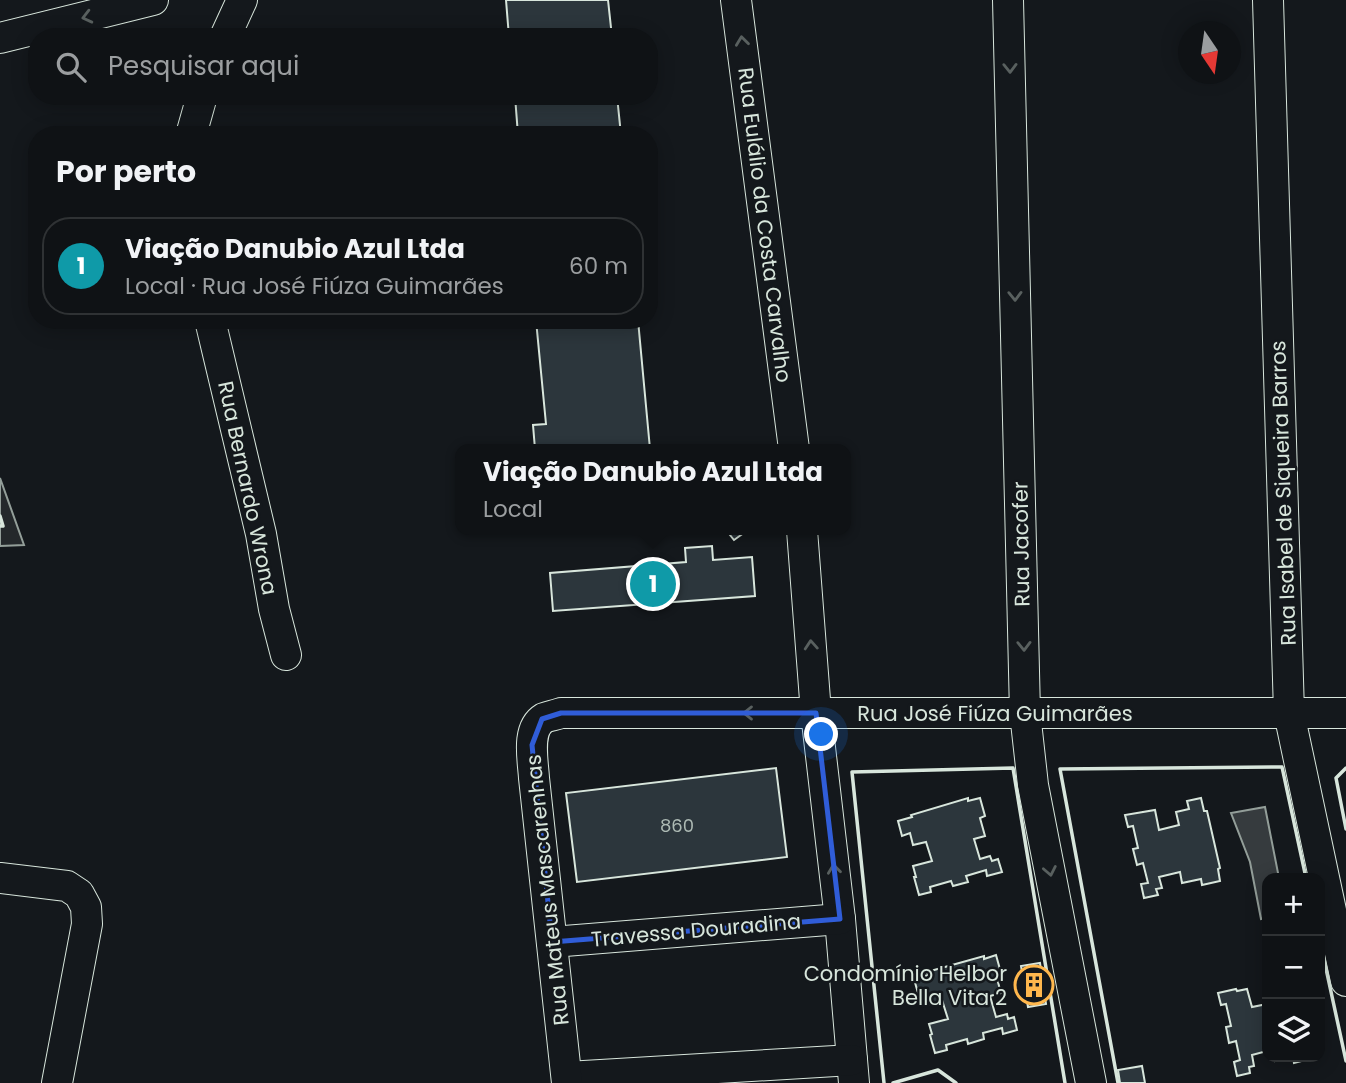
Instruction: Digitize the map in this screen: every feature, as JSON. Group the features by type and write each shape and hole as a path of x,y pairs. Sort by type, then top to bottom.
{"street":[{"path":"40,28 153,0"},
{"path":"229,28 242,0"},
{"name":"Rua Eulálio da Costa Carvalho","path":"736,0 793,444"},
{"name":"Rua Jacofer","path":"1008,0 1026,713 1033,785 1091,1083"},
{"name":"Rua Isabel de Siqueira Barros","path":"1268,0 1289,713 1346,981"},
{"path":"0,38 28,31"},
{"path":"194,126 199,105"},
{"name":"Rua Bernardo Wrona","path":"212,329 261,534 274,609 286,655"},
{"path":"567,1080 853,1071 840,919 816,713 802,535"},
{"name":"Rua José Fiúza Guimarães","path":"561,713 1346,713"},
{"name":"Rua Mateus Mascarenhas","path":"561,713 542,719 534,730 532,745 567,1080"},
{"path":"0,878 67,886 79,894 86,907 87,925 57,1083"},
{"name":"Travessa Douradina","path":"552,942 840,919"}],"highlighted area":[{"path":"561,713 816,713 840,919 552,942 532,745 542,719"}],"shaded area":[{"path":"0,478 24,545 0,546"},
{"path":"1265,807 1278,873 1262,873 1262,919 1250,862 1231,813"}],"building":[{"path":"506,0 608,0 611,28 508,28"},
{"path":"516,105 618,105 620,126 517,126"},
{"path":"537,329 639,329 650,444 535,444 533,425 546,424"},
{"path":"712,546 713,560 752,557 755,596 553,611 550,573 686,562 685,548"},
{"path":"776,768 787,857 577,882 566,793"},
{"path":"968,798 968,801 980,798 985,816 980,818 985,836 974,839 980,859 990,856 992,861 998,859 1002,872 987,876 986,870 966,876 968,882 953,886 951,881 930,887 931,892 919,895 913,866 932,861 926,842 913,845 910,833 902,836 898,821"},
{"path":"1201,798 1204,811 1207,811 1220,868 1220,881 1202,885 1201,879 1182,883 1180,872 1159,877 1162,888 1156,889 1158,895 1144,898 1141,884 1148,883 1143,863 1137,865 1133,849 1138,848 1133,826 1128,827 1125,815 1155,810 1159,830 1179,825 1176,812 1189,809 1187,801"},
{"path":"996,955 1001,973 996,975 1001,993 990,996 996,1017 1007,1014 1008,1019 1014,1017 1017,1030 1003,1034 1002,1028 983,1033 984,1039 968,1044 967,1039 946,1045 947,1050 935,1053 929,1024 948,1019 942,1000 930,1004 926,991 918,993 914,979 928,975 927,972"},
{"name":"Condomínio Helbor Bella Vita 2","path":"1040,963 1046,1004 1028,1007 1021,966"},
{"path":"1247,989 1252,1007 1262,1005 1262,1052 1252,1055 1254,1066 1249,1067 1250,1073 1237,1076 1234,1062 1240,1060 1236,1041 1229,1043 1226,1027 1231,1026 1226,1004 1221,1005 1218,993"},
{"path":"1142,1066 1145,1083 1120,1083 1118,1070"}],"fence":[{"path":"1013,768 1065,1083"}],"wall":[{"path":"0,516 3,526 0,526"},
{"path":"1118,1083 1060,769 1282,767 1305,873"},
{"path":"884,1083 852,772 1013,768 1065,1083"},
{"path":"1346,768 1336,778 1346,829"},
{"path":"1325,964 1346,1061"},
{"path":"893,1083 938,1070 956,1083"}],"place":[{"name":"Viação Danubio Azul Ltda","path":"653,584"},
{"name":"Condomínio Helbor Bella Vita 2","path":"1034,985"}]}
